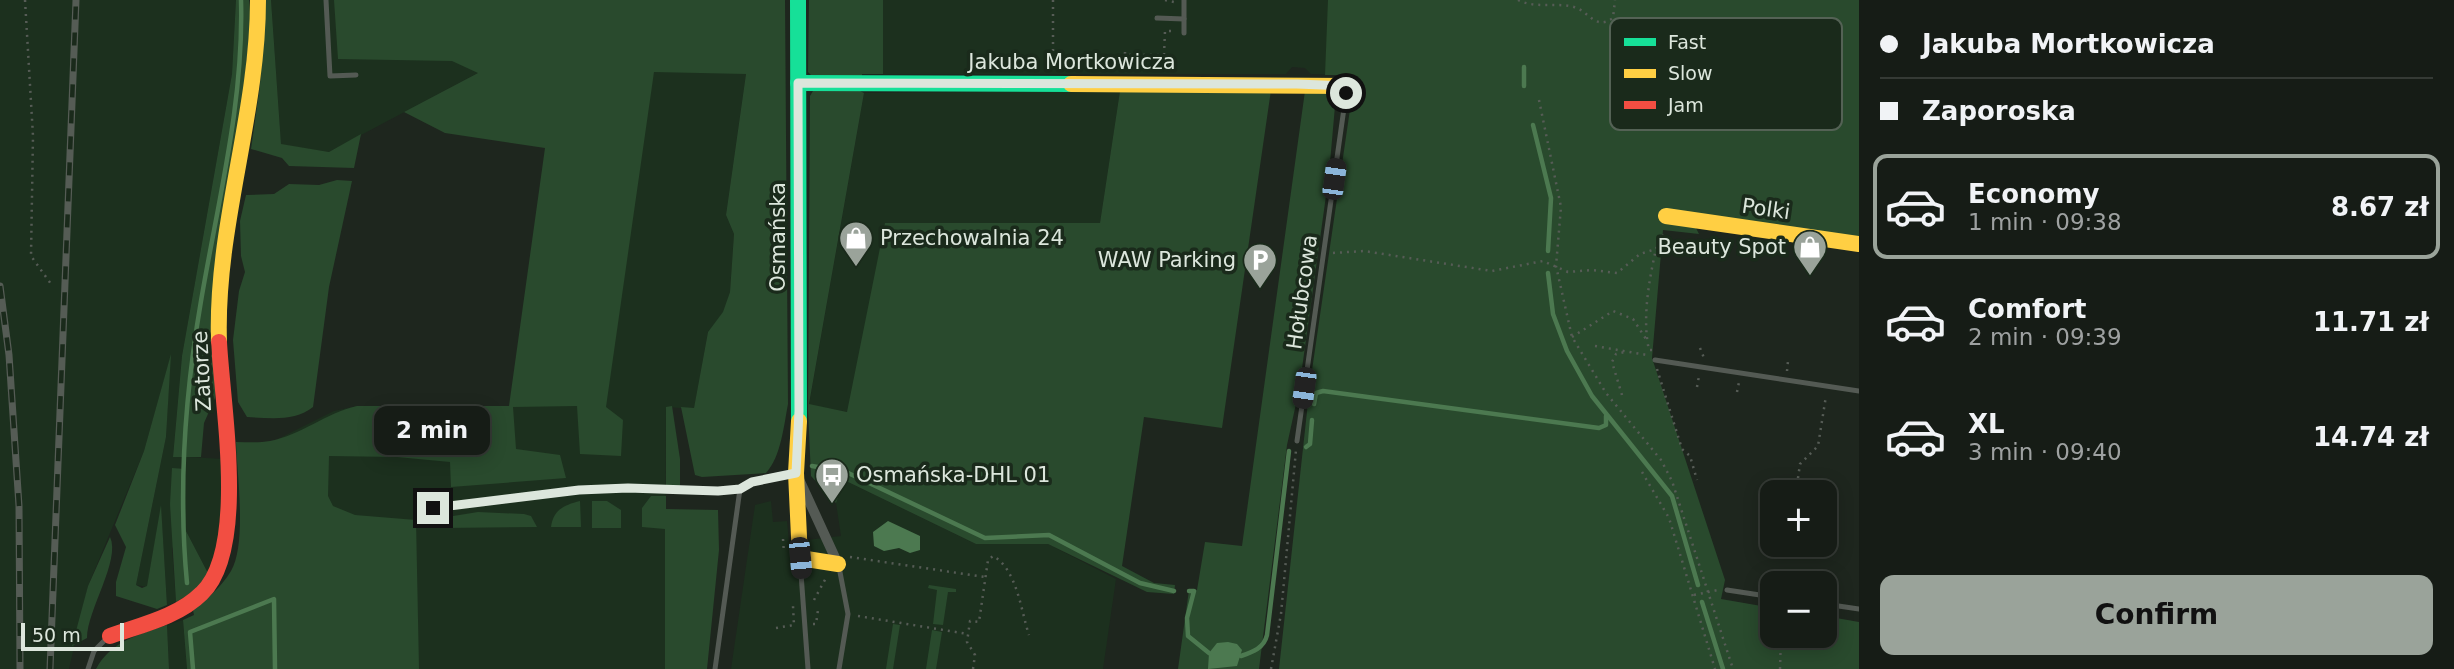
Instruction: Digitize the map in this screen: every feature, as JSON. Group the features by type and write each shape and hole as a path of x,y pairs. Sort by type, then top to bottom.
{"street":[{"name":"Zatorze","path":"110,636 191,602 206,590 220,568 227,522 228,478 220,337 221,279 249,102 258,0"},
{"name":"Osmańska","path":"792,557 799,538 796,473 799,411 798,0"},
{"name":"Jakuba Mortkowicza","path":"798,83 1347,86"},
{"name":"Polki","path":"1666,216 1859,244"},
{"path":"792,557 841,558 796,473"}],"lane":[{"path":"326,0 330,76 356,75"},
{"path":"1184,0 1184,33"},
{"path":"1157,18 1184,19"},
{"name":"Hołubcowa","path":"1297,441 1347,86"},
{"path":"1655,360 1859,390"},
{"path":"433,508 579,490 740,489 752,482 796,473"},
{"path":"715,669 740,489"},
{"path":"792,557 804,608 808,669"},
{"path":"839,669 848,614 841,558"},
{"path":"1727,590 1760,595"},
{"path":"1837,606 1859,609"},
{"name":"Zatorze","path":"88,669 94,651 110,636"}],"path":[{"path":"25,0 33,136 31,256 51,284"},
{"path":"1125,52 1125,55 1164,55 1165,31 1175,32 1175,2 1165,0"},
{"path":"1518,0 1530,5 1575,8 1597,23 1610,19"},
{"path":"1613,18 1615,0"},
{"path":"1052,1 1053,53"},
{"path":"1539,100 1561,207 1556,266 1572,337 1606,393 1661,460 1672,481 1733,669"},
{"path":"1595,346 1654,357 1654,351 1649,350 1647,342 1649,287 1656,249 1664,233"},
{"path":"1323,254 1364,251 1492,271 1543,261 1568,272 1592,270 1617,273 1640,254 1656,249"},
{"path":"1572,337 1614,311 1633,318 1647,342"},
{"path":"1622,395 1612,362 1616,355 1628,351"},
{"path":"1655,360 1682,449 1690,456 1697,480"},
{"path":"1798,480 1800,464 1818,446 1827,386"},
{"path":"1271,669 1281,614 1297,441"},
{"path":"1642,471 1669,518 1716,669"},
{"path":"792,557 784,537 799,538"},
{"path":"973,669 975,655 968,648 970,621 979,622 988,561 993,556 999,559 1015,588 1029,635"},
{"path":"813,609 814,594 841,558 985,577"},
{"path":"1694,596 1709,590"},
{"path":"776,628 794,625 792,606 804,608"},
{"path":"848,614 968,634"},
{"path":"1780,669 1781,648"}],"shaded area":[{"path":"0,0 236,0 232,74 182,356 173,456 223,459 220,549 210,577 186,531 184,516 172,549 176,602 167,605 161,509 147,587 136,585 166,437 170,359 144,451 88,586 69,669 0,669"},
{"path":"236,0 249,0 251,23 237,144 215,398 204,423 201,457 173,457 182,356 232,74"},
{"path":"264,0 271,0 281,144 329,152 361,134 354,168 289,166 282,158 251,149 260,85"},
{"path":"271,0 765,0 746,74 726,215 734,234 730,292 724,312 708,332 694,409 666,407 665,669 281,669 278,439 334,411 357,406 509,407 654,73 478,73 329,152 281,145"},
{"path":"334,0 785,0 788,404 783,431 775,458 766,473 702,477 695,475 681,407 694,408 708,332 723,312 730,292 734,234 726,215 746,74 654,72 606,407 623,420 621,456 580,454 577,406 513,407 516,449 560,455 566,478 451,487 450,462 397,457 329,456 328,496 333,506 355,515 416,520 419,669 187,669 183,620 194,615 193,610 223,583 236,559 240,527 236,442 262,442 281,438 357,406 509,406 545,148 445,133 404,112 478,73 452,61 338,59"},
{"path":"809,0 883,0 883,74 862,74 862,78 811,75 808,72"},
{"path":"883,0 1643,0 1355,75 1311,74 1305,68 1292,67 1286,74 883,74"},
{"path":"1328,0 1859,0 1859,238 1696,228 1699,234 1663,230 1652,358 1725,580 1721,599 1760,606 1760,648 1837,648 1837,618 1859,622 1859,669 1279,669 1310,384 1355,75 1325,75"},
{"path":"858,90 864,93 809,404 847,412 885,223 1100,223 1120,91 1271,90 1222,428 1144,417 1122,566 1154,583 1175,585 1174,594 1147,592 1048,544 976,544 844,480 836,503 811,476 808,410 810,96 813,91"},
{"path":"1120,91 1100,223 886,223 848,412 809,405 864,93"},
{"path":"1305,91 1330,92 1335,106 1329,174 1299,390 1287,445 1259,669 1178,669 1189,590 1197,590 1205,542 1242,546"},
{"path":"337,180 352,181 329,287 313,407 290,417 247,417 238,402 233,340 239,291 245,272 241,256 240,221 246,195 274,194 289,184 319,185"},
{"path":"171,354 166,437 136,585 142,588 147,586 161,505 167,605 157,609 116,596 116,582 126,547 115,525 144,451"},
{"path":"672,406 680,459 680,486 666,486 666,407"},
{"path":"172,468 185,469 186,531 210,577 201,587 176,602 170,504"},
{"path":"844,480 976,544 1048,544 1116,579 1103,669 731,669 755,505 771,501 773,522 787,521 789,542 841,536 836,503"},
{"path":"651,496 666,496 666,509 718,510 719,550 707,669 665,669 665,529 642,527 642,508"},
{"path":"580,501 581,527 551,527 554,516 560,509"},
{"path":"592,501 607,501 621,510 621,528 592,528"},
{"path":"478,512 524,514 531,516 537,527 441,528 447,517"},
{"path":"888,521 920,536 920,550 910,553 899,548 884,551 874,546 873,532"},
{"path":"110,537 111,559 88,627 87,638 72,646 88,586"},
{"path":"929,585 956,589 956,592 948,592 943,625 933,624 937,590 928,588"},
{"path":"183,620 187,669 169,669 167,625"},
{"path":"893,624 900,625 893,669 886,669"},
{"path":"167,625 169,669 96,669 117,645"},
{"path":"932,630 942,632 936,669 926,669"},
{"path":"1217,643 1237,644 1242,650 1237,666 1208,669 1209,653"}],"waterway":[{"path":"187,583 183,512 187,406 201,301 234,114 241,38 241,0"},
{"path":"1524,67 1524,86"},
{"path":"1533,125 1551,198 1548,251"},
{"path":"1548,273 1553,314 1567,351 1592,396 1672,496 1698,585"},
{"path":"1314,404 1316,393 1323,391 1599,428 1606,425 1606,416"},
{"path":"1306,447 1310,444 1312,420"},
{"path":"1241,656 1261,646 1267,635 1289,451"},
{"path":"812,466 846,472 985,538 1049,535 1140,583 1174,591"},
{"path":"1189,591 1194,591 1187,618 1188,636 1209,653"},
{"path":"193,669 190,632 274,599 275,669"},
{"path":"1702,602 1723,669"}],"railway":[{"path":"50,669 76,0"},
{"path":"0,286 9,355 19,506 20,669"}],"traffic: fast":[{"path":"798,0 799,421"},
{"path":"798,83 1071,84"}],"traffic: slow":[{"path":"219,342 223,256 251,86 258,0"},
{"path":"1071,84 1347,86"},
{"path":"1666,216 1859,244"},
{"path":"799,421 796,473 800,558 838,564"}],"traffic: jam":[{"path":"110,636 182,608 202,593 216,572 224,544 229,474 219,342"}],"place":[{"name":"Przechowalnia 24","path":"856,268"},
{"name":"Beauty Spot","path":"1810,277"},
{"name":"WAW Parking","path":"1260,290"},
{"name":"Osmańska-DHL 01","path":"832,505"}],"route":[{"path":"433,508 579,490 740,489 752,482 796,473 799,411 798,83 1297,84 1347,86 1346,93"}]}
